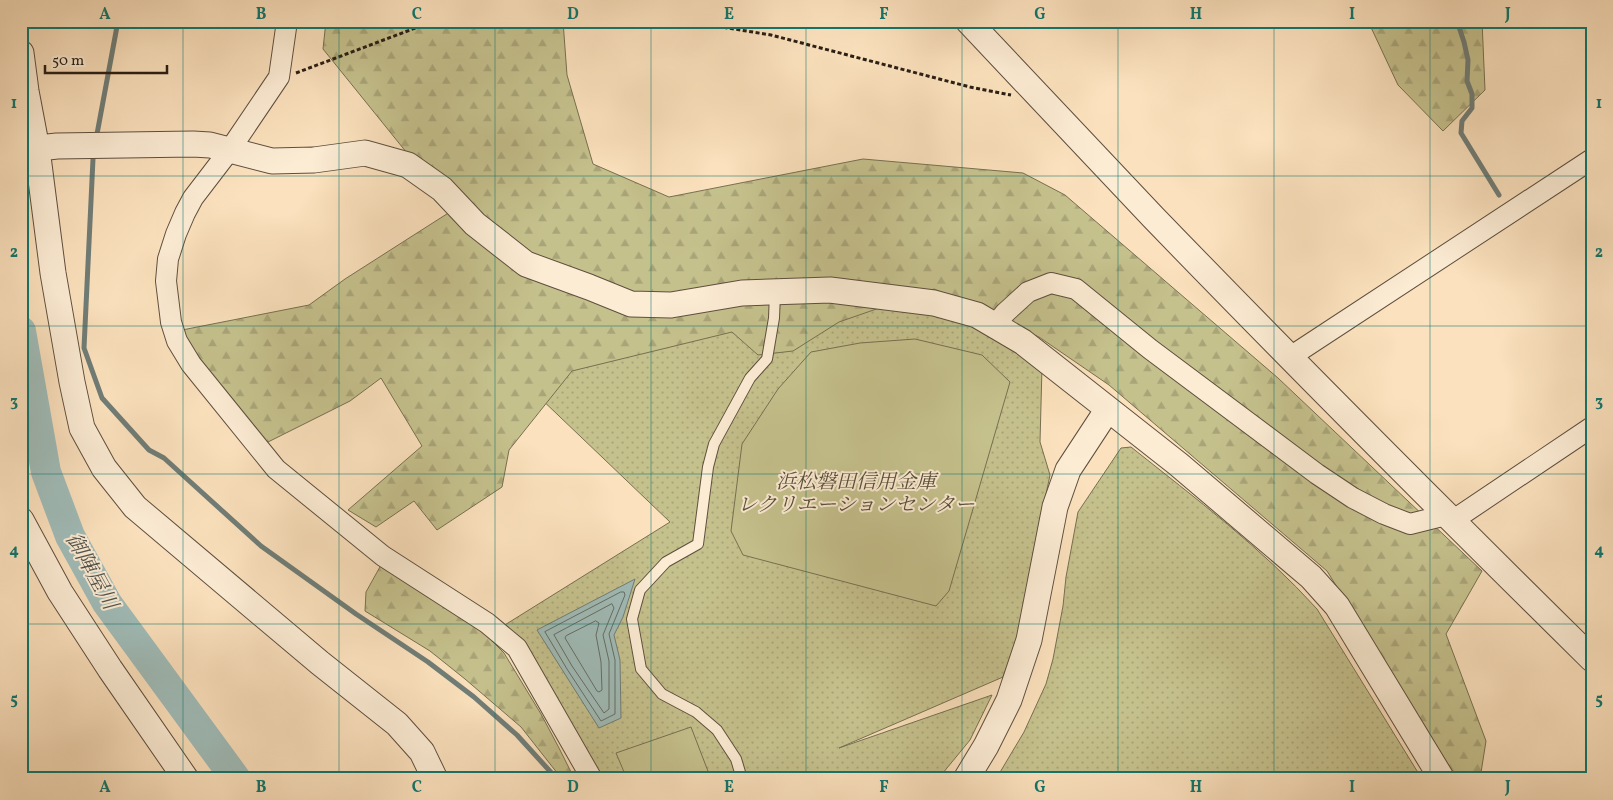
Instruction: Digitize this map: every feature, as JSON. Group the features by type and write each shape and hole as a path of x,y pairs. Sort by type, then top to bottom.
{"street":[{"path":"287,21 279,77 229,150 193,198 176,234 168,258 166,281 167,301 177,341 191,364 276,469 384,556 487,623 517,648 592,779"},
{"path":"976,24 1153,216 1449,518 1592,660"},
{"path":"21,53 26,90 29,150 72,382 82,428 104,468 134,507 320,663 397,724 422,752 435,779"},
{"path":"29,150 57,146 193,144 210,145 272,162 314,160 365,153 408,165 442,188 475,224 526,264 631,304 671,305 742,293 830,290 934,302 977,315 1023,342 1178,464 1311,577 1337,606 1442,779"},
{"path":"1290,357 1592,159"},
{"path":"996,325 1005,313 1028,292 1050,283 1076,289 1150,349 1317,474 1353,498 1384,514 1410,524 1449,518 1592,427"},
{"path":"966,779 986,746 1009,700 1029,640 1055,506 1068,470 1108,409"},
{"path":"21,520 60,592 110,669 186,779"}],"lane":[{"path":"742,779 736,759 717,730 696,712 662,694 641,669 632,619 640,590 666,562 698,544 708,467 714,444 750,378 767,359 774,318 775,292"}],"path":[{"path":"279,77 302,71 434,21"},
{"path":"685,21 771,35 970,87 1046,102"}],"green space":[{"path":"326,21 563,21 567,75 593,164 669,197 863,159 1023,173 1065,195 1278,378 1482,571 1446,634 1486,741 1480,779 1457,779 1327,571 1109,385 1039,337 934,289 839,322 793,351 758,355 732,332 572,371 509,450 502,487 437,530 414,501 376,527 348,510 422,446 381,378 350,401 266,443 177,331 309,305 345,279 453,210 323,49"},
{"path":"1368,21 1482,21 1485,90 1443,131 1398,85"},
{"name":"浜松磐田信用金庫 レクリエーションセンター","path":"827,299 923,311 974,325 1042,367 1040,442 1050,475 1020,630 1003,677 839,748 992,695 970,740 938,779 599,779 500,628 670,522 514,373"},
{"path":"915,339 982,355 1010,382 949,591 936,606 743,555 731,531 742,444 778,389 811,352 860,343"},
{"path":"1131,447 1251,544 1317,609 1422,779 996,779 1024,732 1046,684 1053,659 1063,606 1066,577 1078,512 1121,448"},
{"path":"381,565 481,630 504,653 559,748 571,772 569,779 558,774 521,727 465,679 430,651 365,611 366,592"},
{"path":"691,727 711,779 627,779 616,753"}],"water":[{"path":"635,579 623,617 614,635 620,660 621,718 599,728 537,630"}],"waterway":[{"path":"97,134 118,21"},
{"path":"1457,21 1468,60 1467,81 1472,94 1472,108 1462,121 1461,133 1499,195"},
{"path":"93,159 84,348 102,398 149,450 164,458 261,546 356,614 428,662 474,697 517,735 557,779"},
{"name":"御陣屋川","path":"21,331 46,472 70,536 107,603 236,779"}]}
